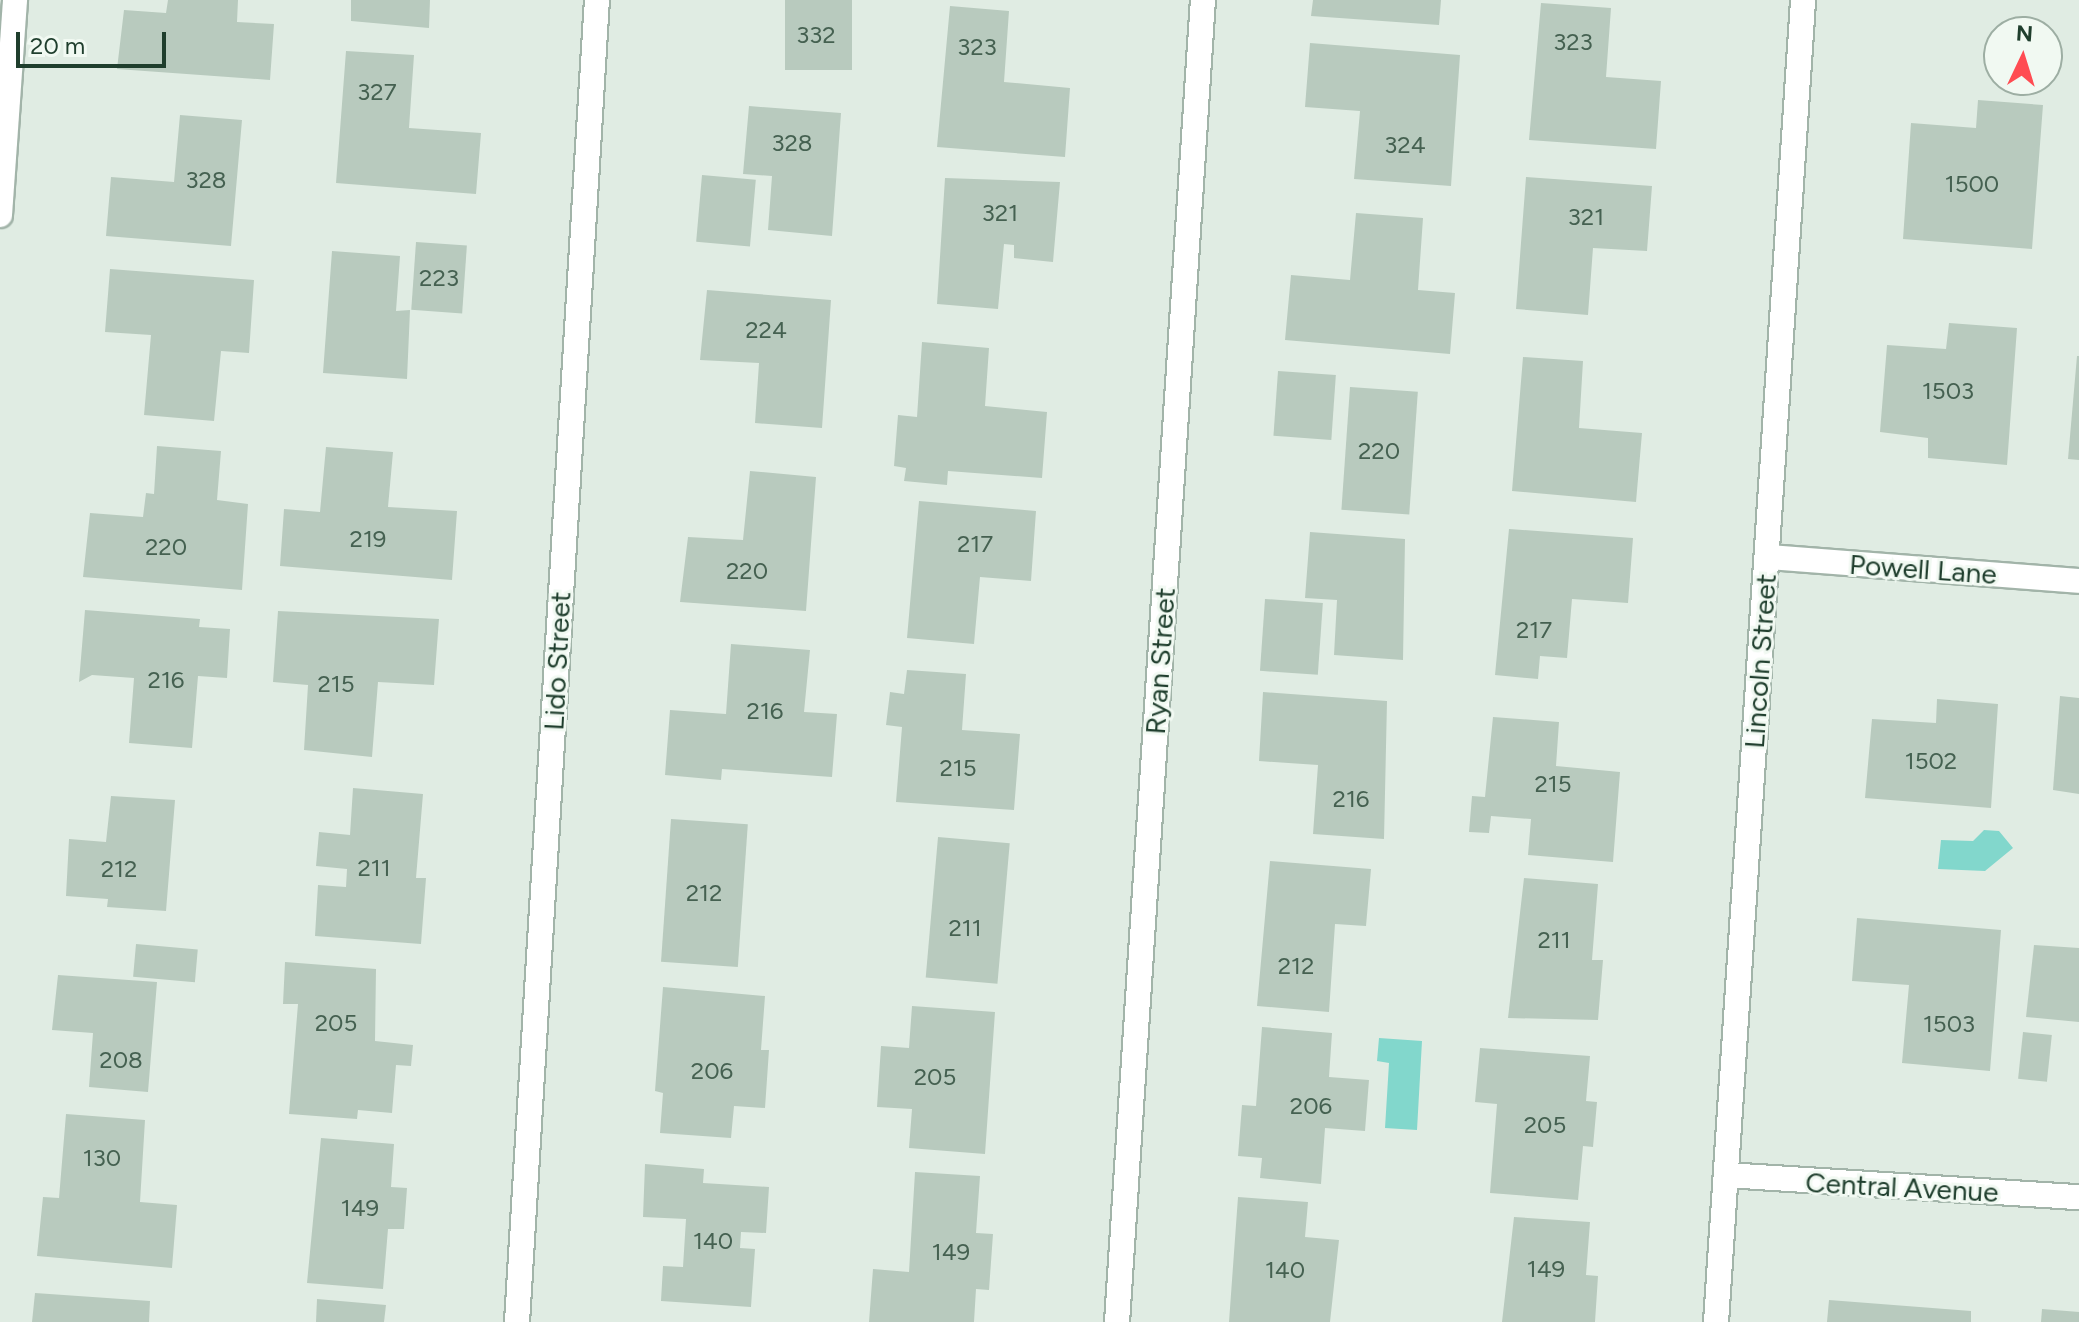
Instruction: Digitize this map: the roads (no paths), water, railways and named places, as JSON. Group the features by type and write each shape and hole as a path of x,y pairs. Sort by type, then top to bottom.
{"street":[{"path":"0,215 15,0"},
{"name":"Lido Street","path":"517,1322 597,0"},
{"name":"Ryan Street","path":"1117,1322 1203,0"},
{"name":"Lincoln Street","path":"1716,1322 1803,0"},
{"name":"Powell Lane","path":"1768,557 2079,581"},
{"name":"Central Avenue","path":"1726,1175 2079,1197"}],"water":[{"path":"1984,830 1999,831 2013,848 1985,871 1938,869 1941,840 1973,841"},
{"path":"1379,1038 1422,1041 1417,1130 1385,1128 1389,1063 1377,1061"}]}
